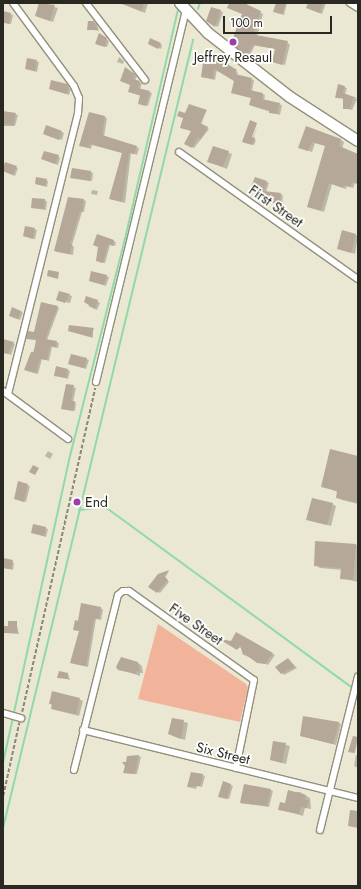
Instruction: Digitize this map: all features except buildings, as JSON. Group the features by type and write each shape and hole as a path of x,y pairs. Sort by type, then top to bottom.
{"main road":[{"path":"182,6 208,33 290,97 358,142"}],"street":[{"path":"13,3 74,86 79,98 78,113 5,393 68,439"},
{"path":"86,3 145,80"},
{"path":"350,3 358,8"},
{"path":"96,382 182,6"},
{"name":"First Street","path":"179,152 358,279"},
{"name":"Five Street","path":"83,730 118,595 123,591 129,591 254,680 255,686 236,768"},
{"path":"320,830 358,678"},
{"path":"3,713 21,718"},
{"path":"74,770 83,730"},
{"name":"Six Street","path":"83,730 358,798"}],"path":[{"path":"3,796 96,382"}],"shaded area":[{"path":"158,624 246,684 248,688 240,722 138,699"}],"waterway":[{"path":"198,9 200,3"},
{"path":"3,763 69,460 125,239 179,6"},
{"path":"3,828 193,40"},
{"path":"79,510 103,507 108,509 358,692"}],"place":[{"name":"Jeffrey Resaul","path":"233,42"},
{"name":"End","path":"77,502"}]}
